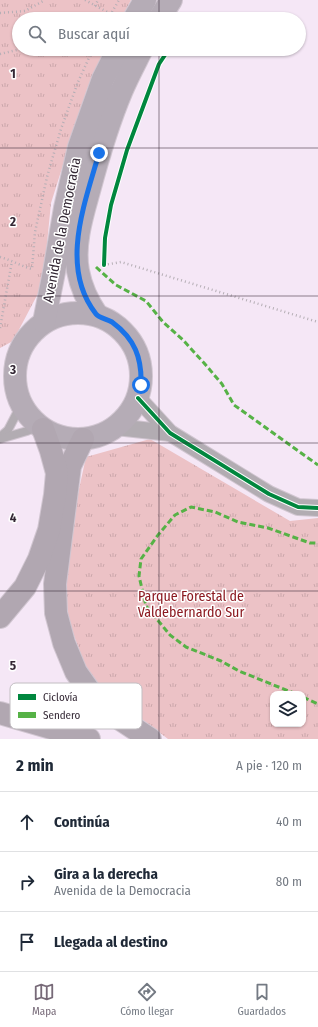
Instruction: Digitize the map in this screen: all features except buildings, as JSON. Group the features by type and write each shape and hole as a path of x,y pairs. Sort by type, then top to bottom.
{"highway":[{"path":"0,617 25,587 39,559 49,530 57,472 51,451 40,428"},
{"path":"83,439 70,466 55,584 56,613 64,643 76,672 84,683"},
{"path":"0,713 10,716"},
{"path":"55,729 89,739"},
{"path":"135,729 150,739"}],"main road":[{"path":"138,12 145,0"},
{"path":"163,12 171,0"},
{"name":"Avenida de la Democracia","path":"44,322 65,208 79,147 103,79 114,56"},
{"name":"Avenida de la Democracia","path":"97,315 81,285 76,253 79,232 99,153 122,90 139,56"},
{"path":"0,358 22,344 44,322 56,316 70,313 97,315 109,320 119,328 128,337 135,348 141,372 141,385 138,398 129,414 116,427 100,435 83,439 67,439 40,428 28,416 20,404 15,388 14,373 16,360 22,344"},
{"path":"0,390 20,404"}],"street":[{"path":"138,398 170,433 269,494 298,507 318,508"},
{"path":"116,427 170,433"}],"lane":[{"path":"0,438 8,430 20,404"},
{"path":"0,438 40,428"}],"path":[{"path":"12,12 25,11 45,0"},
{"path":"85,0 107,12"},
{"path":"95,6 98,0"},
{"path":"112,12 119,0"},
{"path":"0,13 12,12"},
{"path":"0,54 12,51"},
{"path":"0,256 32,269 35,232 47,177 63,122 90,56"},
{"path":"104,258 104,265 121,262 318,322"},
{"path":"0,328 12,260"}],"green space":[{"path":"0,0 131,0 125,12 12,12 12,56 104,56 87,89 51,203 43,284 13,341 0,348"},
{"name":"Parque Forestal de Valdebernardo Sur","path":"150,439 290,521 318,518 318,739 168,739 142,719 142,683 94,683 90,680 64,608 69,535 86,457"}],"marked path":[{"path":"96,267 116,285 146,301 163,322 183,340 222,384 234,405 318,465"},
{"path":"289,691 186,647 170,635 146,606 139,576 141,559 158,535 175,515 191,507 215,512 238,522 268,528 310,543 318,543"},
{"path":"306,698 318,704"}],"cycle path":[{"path":"104,265 105,238 111,205 127,150 159,64 164,56"},
{"path":"138,398 170,433 269,494 298,507 318,508"}],"route":[{"path":"99,153 79,232 76,253 78,270 81,285 97,315 109,320 119,328 128,337 135,348 141,372 141,385"}]}
